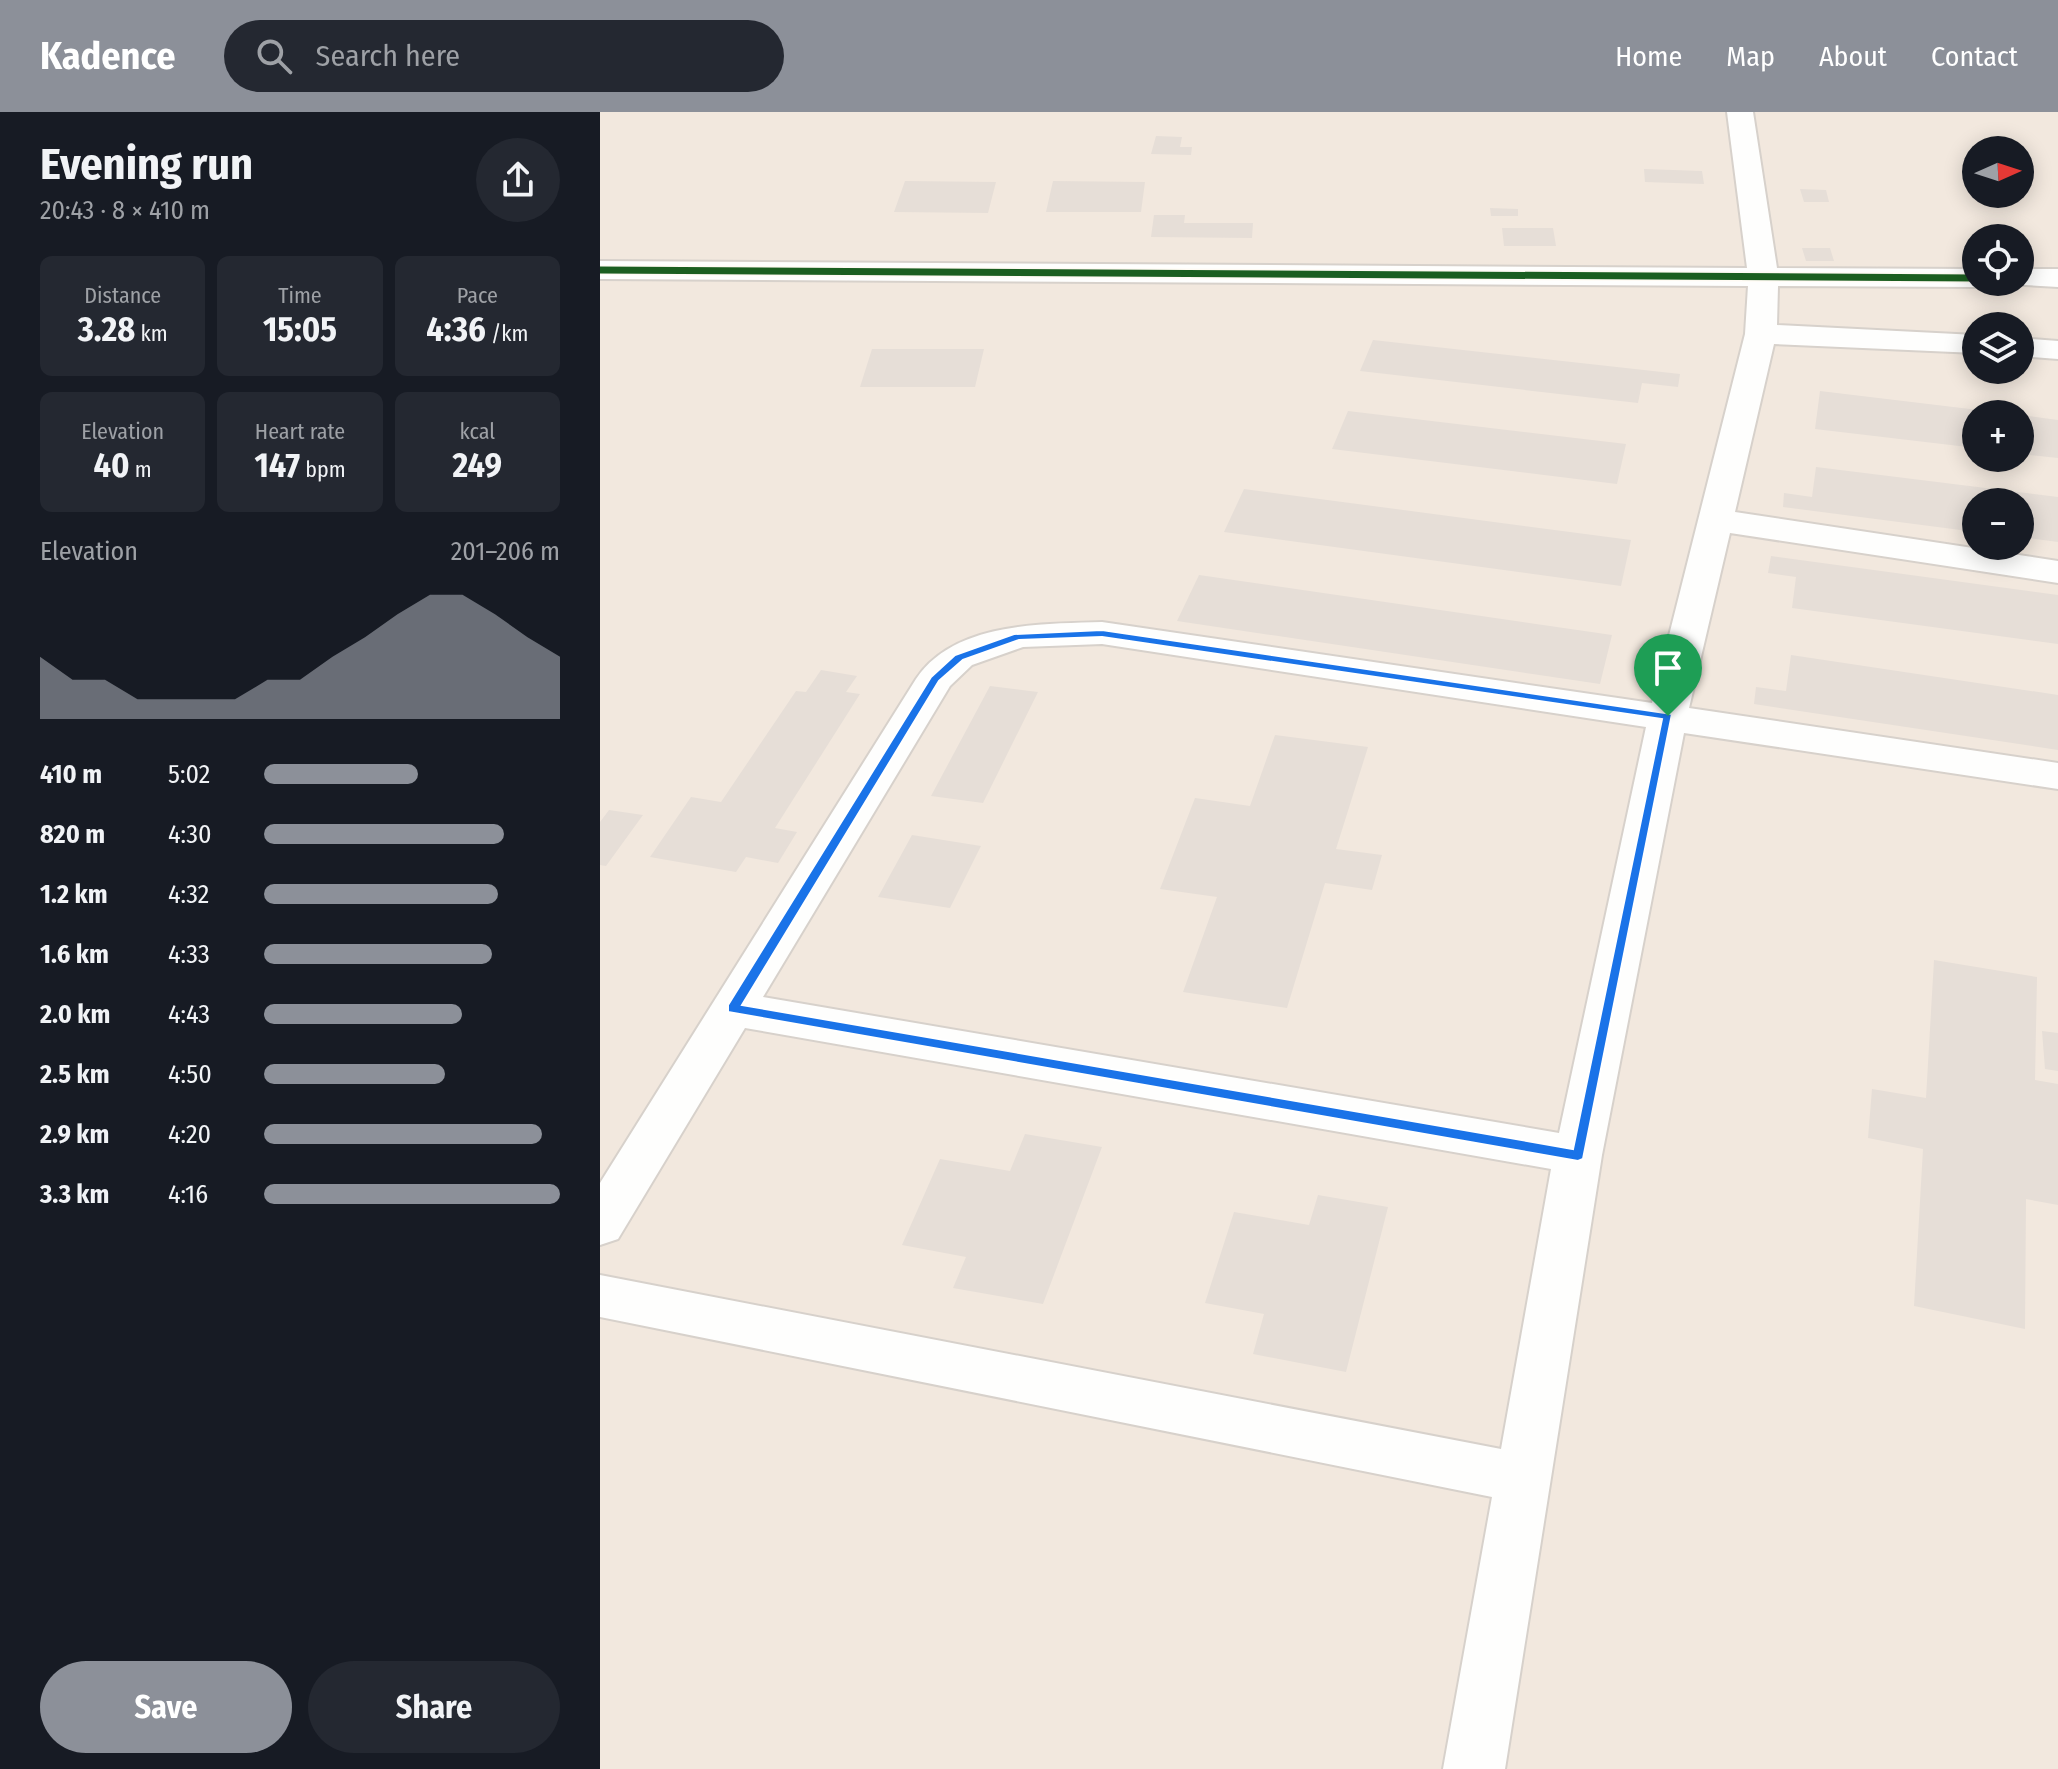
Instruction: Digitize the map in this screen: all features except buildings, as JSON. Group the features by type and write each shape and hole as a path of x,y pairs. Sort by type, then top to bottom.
{"street":[{"path":"1474,1769 1578,1155 1668,716 1761,334 1763,277 1740,112"},
{"path":"600,270 1962,278"},
{"path":"2034,278 2058,278"},
{"path":"1761,334 1962,343"},
{"path":"2034,348 2058,350"},
{"path":"1716,520 2058,572"},
{"path":"600,1225 935,679 959,657 1018,636 1102,633 2058,776"},
{"path":"733,1009 1578,1155"},
{"path":"600,1296 1523,1478"}],"shaded area":[{"path":"600,112 2058,112 2058,1769 600,1769"}],"cycle path":[{"path":"600,270 1962,278"}],"route":[{"path":"1102,633 1668,716 1578,1155 733,1009 935,679 959,657 1018,636 1102,633"}]}
